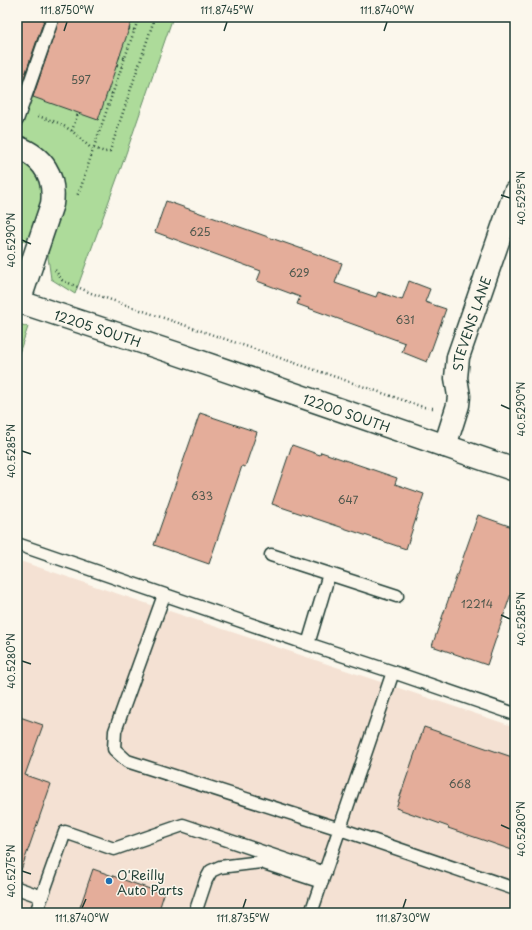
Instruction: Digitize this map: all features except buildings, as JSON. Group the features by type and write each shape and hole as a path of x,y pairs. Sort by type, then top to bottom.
{"street":[{"path":"17,147 33,156 43,165 50,177 53,190 52,204 18,301"},
{"name":"STEVENS LANE","path":"445,446 458,405 459,396 456,378 458,356 514,200"},
{"name":"12205 SOUTH","path":"18,301 178,354"},
{"name":"12200 SOUTH","path":"178,354 515,470"}],"lane":[{"path":"17,120 53,17"},
{"path":"17,544 515,714"},
{"path":"271,554 397,596"},
{"path":"308,644 329,574"},
{"path":"164,595 115,731 114,749 127,761 340,828 515,889"},
{"path":"311,913 393,672"},
{"path":"36,913 65,832 114,849 183,825 323,877"},
{"path":"195,913 206,880 211,871 220,867 261,862 323,877"},
{"path":"17,888 42,896"}],"path":[{"path":"140,17 93,149 105,152 110,151 155,17"},
{"path":"129,29 135,30"},
{"path":"119,57 125,58"},
{"path":"117,65 122,66"},
{"path":"107,92 113,94"},
{"path":"72,131 78,113"},
{"path":"54,267 55,272 62,280 91,293 423,407 435,409"}],"shaded area":[{"path":"17,560 515,727 515,913 17,913"}],"green space":[{"path":"17,17 173,17 122,165 75,294 51,279 48,257 49,252 20,239 17,249"},
{"path":"17,323 28,327 17,359"}],"place":[{"name":"O'Reilly Auto Parts","path":"109,881"}]}
